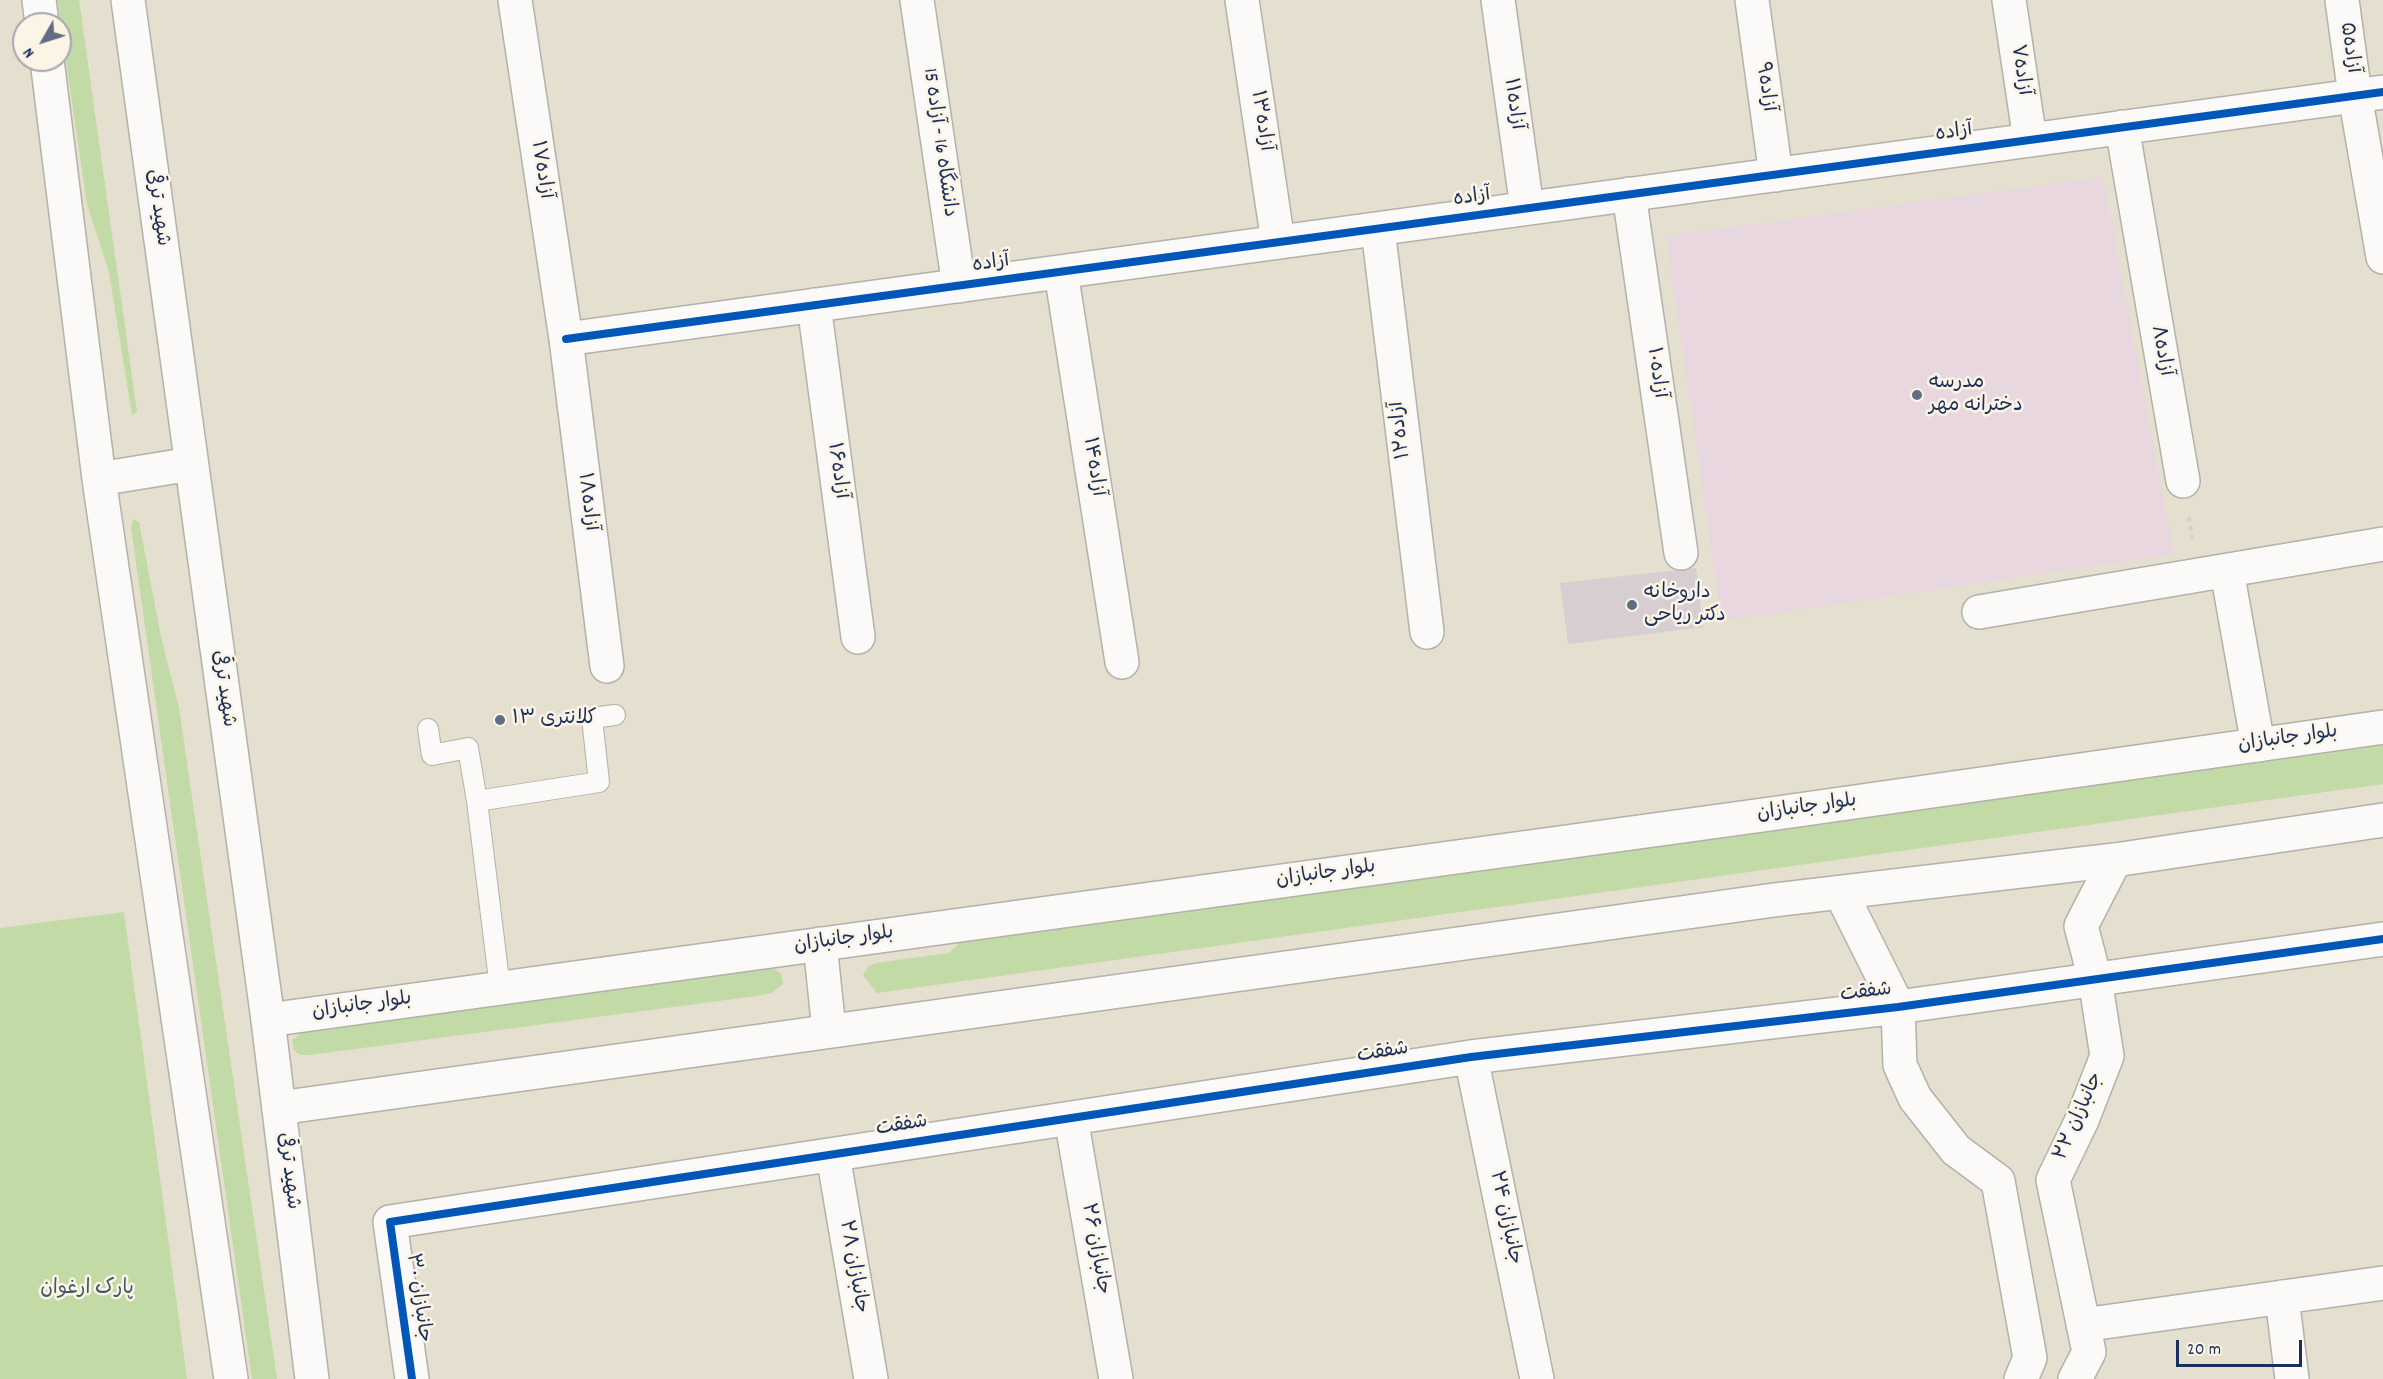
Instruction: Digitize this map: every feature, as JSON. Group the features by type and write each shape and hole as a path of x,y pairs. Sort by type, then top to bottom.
{"street":[{"name":"شهید ترقی","path":"128,0 268,1020 312,1379"},
{"name":"آزاده۱۷","path":"515,0 566,339"},
{"name":"دانشگاه 16 - آزاده 15","path":"917,0 959,286"},
{"name":"آزاده۱۳","path":"1242,0 1278,242"},
{"name":"آزاده۱۱","path":"1498,0 1527,208"},
{"name":"آزاده۹","path":"1752,0 1776,175"},
{"name":"آزاده۷","path":"2009,0 2030,140"},
{"name":"آزاده۵","path":"2342,0 2369,94 2383,257"},
{"path":"48,72 99,479 231,1379"},
{"name":"آزاده","path":"566,339 2369,94"},
{"name":"آزاده۸","path":"2122,128 2183,481"},
{"name":"آزاده۱۰","path":"1629,194 1682,553"},
{"name":"آزاده۱۲","path":"1378,229 1427,632"},
{"name":"آزاده۱۴","path":"1061,272 1122,662"},
{"name":"آزاده۱۶","path":"814,305 858,637"},
{"name":"آزاده۱۸","path":"566,339 607,666"},
{"path":"99,479 191,464"},
{"path":"1979,612 2383,544"},
{"path":"2213,573 2258,745"},
{"name":"بلوار جانبازان","path":"268,1020 1740,818 2383,727"},
{"path":"279,1108 829,1030 1841,893 2115,860 2383,820"},
{"name":"جانبازان ۲۲","path":"2076,1379 2088,1352 2053,1180 2082,1120 2107,1056 2095,980 2081,926 2115,860"},
{"path":"1841,893 1898,1007 1900,1065 1914,1098 1956,1149 1998,1181 2030,1358 2021,1379"},
{"name":"شفقت","path":"390,1222 1471,1057 1898,1007 2383,939"},
{"path":"820,945 829,1030"},
{"name":"جانبازان ۲۴","path":"1471,1057 1537,1379"},
{"name":"جانبازان ۲۶","path":"1071,1118 1116,1379"},
{"name":"جانبازان ۲۸","path":"832,1155 871,1379"},
{"name":"جانبازان ۳۰","path":"390,1222 412,1379"},
{"path":"2083,1325 2383,1283"},
{"path":"2282,1297 2292,1379"}],"lane":[{"path":"477,801 600,782 591,718 615,715"},
{"path":"428,729 432,754 468,748 477,801 500,988"}],"path":[{"path":"2183,481 2213,573"}],"shaded area":[{"name":"مدرسه دخترانه مهر","path":"2103,177 2174,554 1722,621 1666,236"}],"green space":[{"path":"57,0 79,0 137,412 132,415 109,272 87,204 68,72 72,72 72,12 59,12"},
{"path":"133,519 139,522 161,637 179,708 277,1379 252,1379 131,528"},
{"path":"2383,745 2383,784 877,993 863,975 868,967 876,963 949,953 959,943"},
{"name":"پارک ارغوان","path":"124,912 187,1379 0,1379 0,928"},
{"path":"772,967 781,974 783,984 772,993 749,997 309,1055 300,1055 294,1050 292,1040 303,1032"}],"building":[{"name":"داروخانه دکتر ریاحی","path":"1696,568 1703,627 1568,644 1560,583"}],"cycle path":[{"path":"566,339 2383,92"},
{"path":"412,1379 390,1222 1471,1057 1898,1007 2383,939"}],"place":[{"name":"مدرسه دخترانه مهر","path":"1917,395"},
{"name":"داروخانه دکتر ریاحی","path":"1632,605"},
{"name":"کلانتری ۱۳","path":"500,720"}]}
